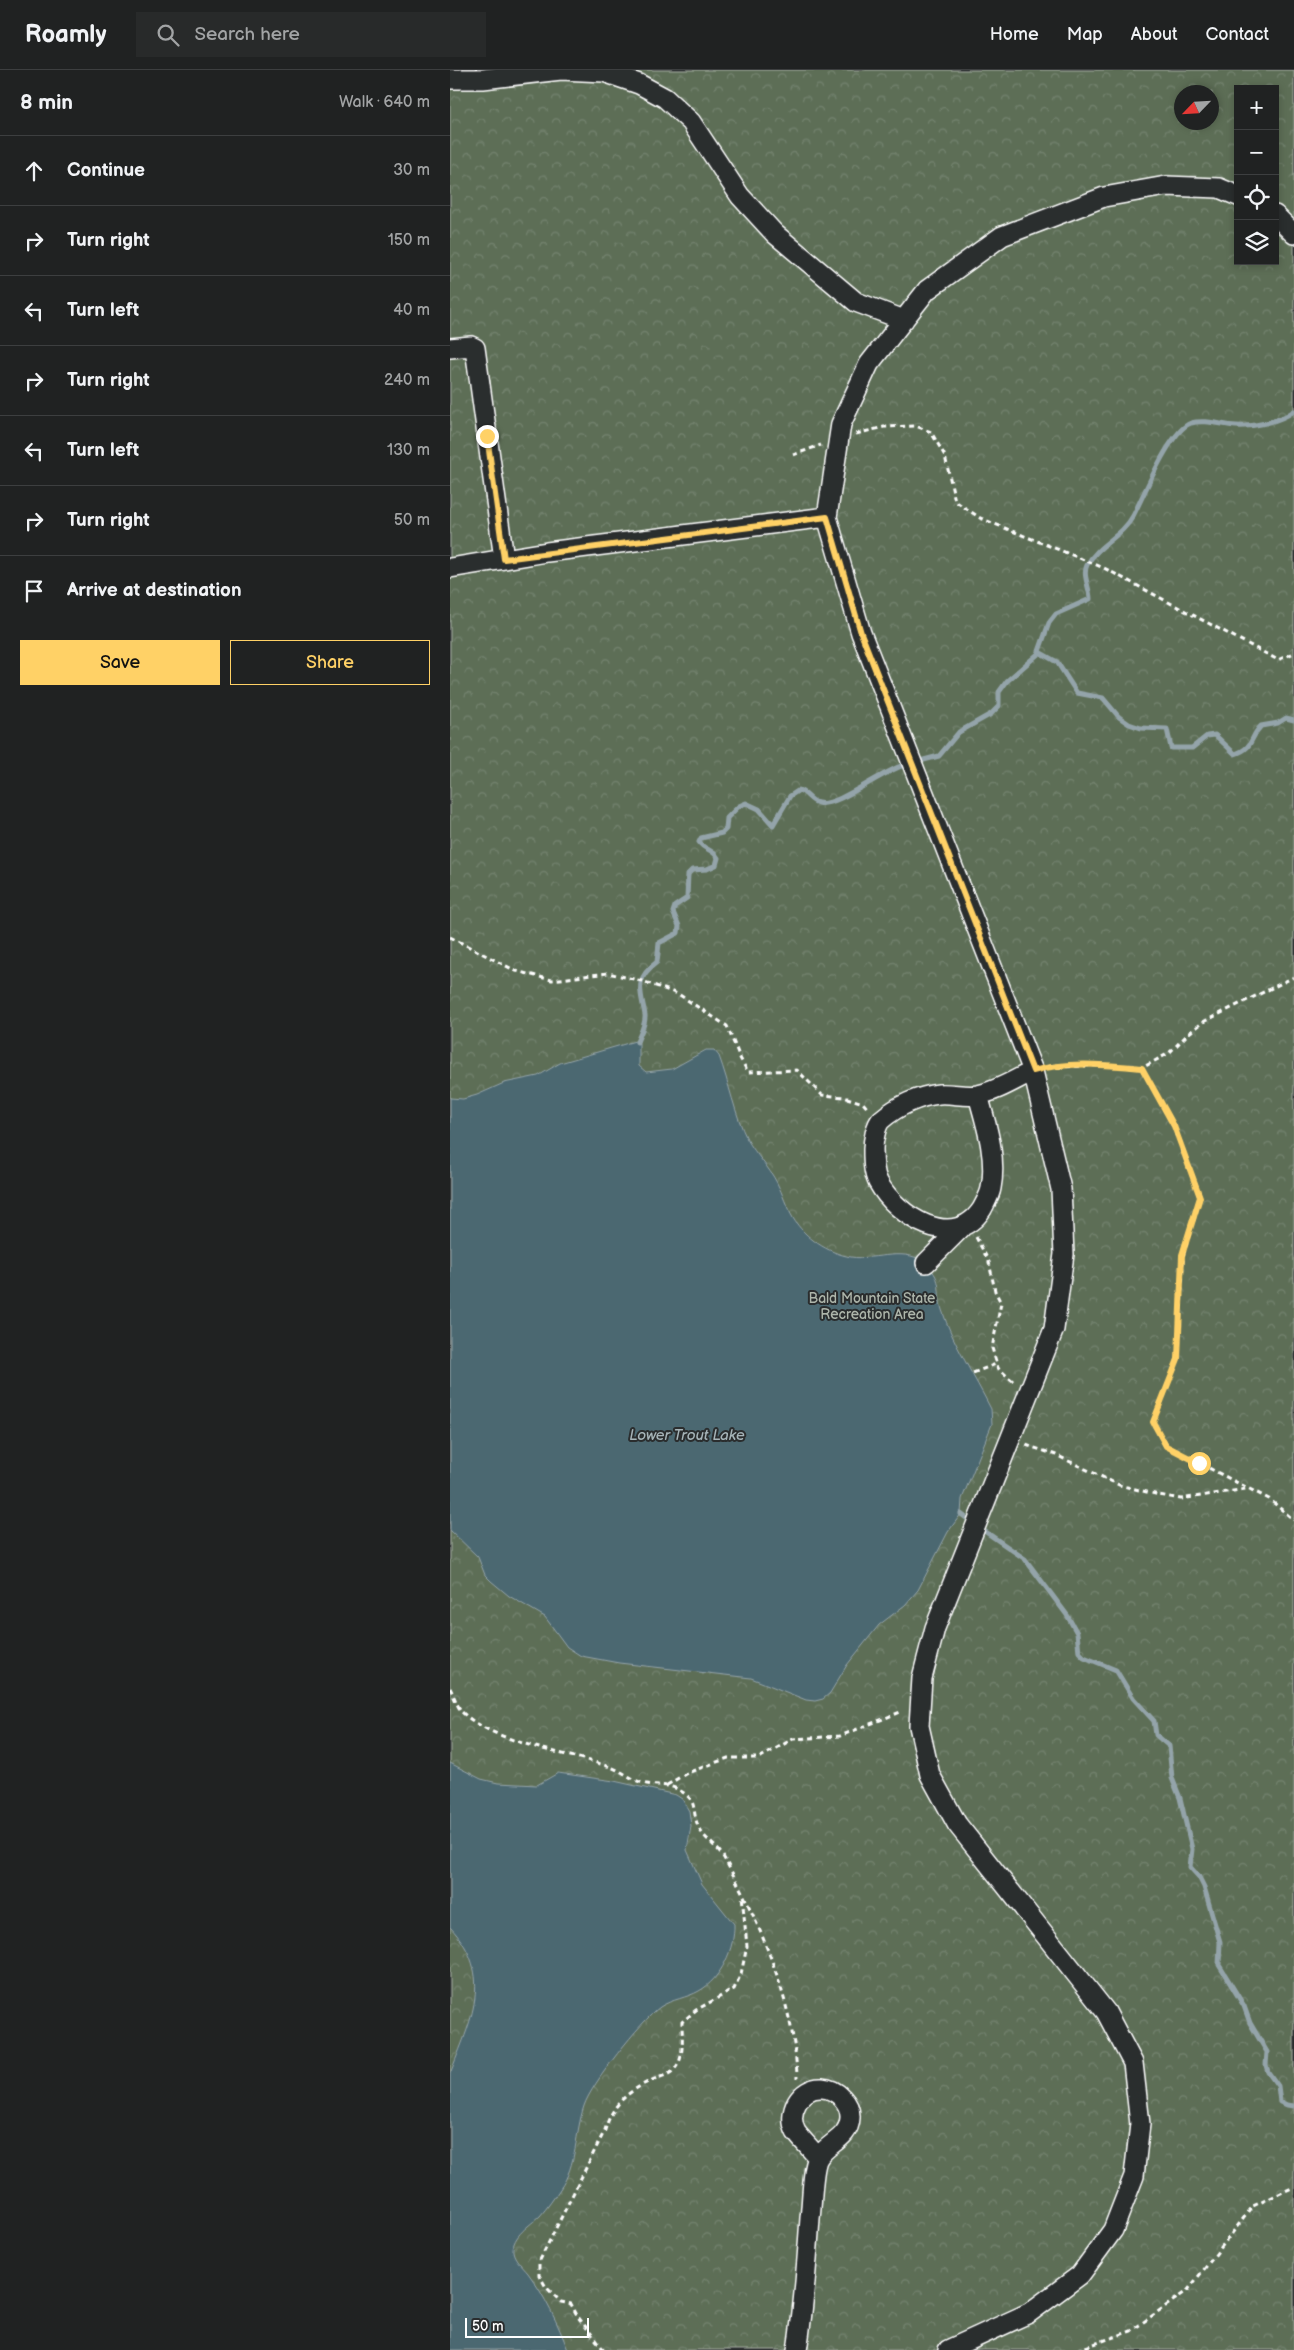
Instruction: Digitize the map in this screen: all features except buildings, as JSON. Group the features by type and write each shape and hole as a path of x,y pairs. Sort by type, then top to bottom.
{"street":[{"path":"450,80 483,79 561,70 604,72 639,84 665,98 691,122 740,196 775,234 856,302 904,320"},
{"path":"948,2350 1029,2312 1080,2276 1113,2230 1134,2176 1140,2124 1133,2063 1106,2012 957,1824 930,1775 919,1726 922,1678 936,1628 1054,1329 1064,1254 1061,1189 1033,1071 861,633 827,517 841,424 869,364 927,290 1002,236 1104,197 1166,186 1219,188 1234,194"},
{"path":"1279,219 1294,234"},
{"path":"450,348 470,346 475,348 504,559"},
{"path":"450,568 504,559 827,517"},
{"path":"961,1228 946,1230 930,1226 913,1217 889,1197 878,1181 873,1166 873,1144 879,1122 894,1110 918,1098 940,1094 978,1095 1033,1071"},
{"path":"926,1263 961,1228 975,1219 991,1189 991,1148 978,1095"},
{"path":"797,2350 812,2190 818,2158 846,2132 850,2118 847,2103 836,2092 822,2088 807,2091 797,2102 792,2117 796,2131 818,2158"}],"path":[{"path":"794,455 839,438 884,427 916,426 931,432 945,456 955,500 964,509 980,518 1104,568 1278,660 1294,653"},
{"path":"450,937 516,971 552,980 608,973 642,981 678,994 727,1026 748,1072 797,1070 822,1095 844,1097 864,1103 879,1122"},
{"path":"1033,1071 1055,1065 1105,1065 1142,1068 1169,1053 1189,1033 1205,1021 1294,977"},
{"path":"1142,1068 1174,1126 1200,1197 1182,1255 1178,1359 1153,1422 1166,1446 1269,1499 1294,1520"},
{"path":"961,1228 977,1237 989,1262 995,1291 1001,1303 992,1348 996,1364 1006,1377 1030,1392"},
{"path":"973,1373 996,1364"},
{"path":"1011,1441 1056,1455 1119,1485 1159,1495 1181,1498 1247,1488"},
{"path":"450,1688 461,1711 481,1726 508,1738 611,1767 648,1784 667,1785 690,1797 696,1811 698,1826 723,1856 758,1924 778,1978 787,2013 796,2071 797,2102"},
{"path":"667,1785 687,1773 728,1758 759,1758 793,1739 840,1736 920,1704"},
{"path":"604,2350 578,2317 571,2304 561,2302 546,2287 539,2275 539,2262 605,2130 608,2116 618,2102 650,2081 670,2075 680,2062 682,2022 696,2010 734,1989 741,1974 747,1946 742,1892"},
{"path":"1077,2350 1131,2332 1188,2290 1253,2206 1294,2187"}],"green space":[{"name":"Bald Mountain State Recreation Area","path":"450,70 1294,70 1294,2350 450,2350"}],"water":[{"name":"Lower Trout Lake","path":"635,1041 639,1043 639,1066 646,1072 672,1069 706,1050 714,1050 719,1056 739,1120 747,1139 774,1177 793,1218 804,1232 818,1244 834,1252 851,1257 901,1255 919,1259 927,1265 938,1281 940,1303 952,1335 991,1409 992,1424 962,1499 961,1514 948,1532 918,1590 905,1605 879,1625 847,1665 830,1693 823,1699 815,1701 806,1700 751,1678 619,1663 581,1656 567,1647 545,1617 509,1596 491,1581 485,1575 478,1557 450,1530 450,1098 463,1099 477,1095 504,1083 538,1076 560,1063"},
{"path":"450,1763 481,1779 498,1783 537,1785 558,1773 614,1781 676,1795 682,1799 689,1811 691,1826 687,1850 702,1884 734,1924 734,1933 729,1953 714,1979 699,1991 669,2002 652,2014 641,2025 596,2083 584,2106 573,2159 566,2180 543,2213 522,2231 515,2240 513,2251 515,2257 528,2273 545,2301 568,2350 450,2350 450,2074 471,2017 475,1999 475,1981 472,1963 464,1945 450,1927"}],"waterway":[{"path":"916,762 939,756 959,732 991,714 999,706 999,692 1007,681 1038,654 1049,623 1056,614 1090,599 1085,573 1087,565 1097,551 1123,530 1133,516 1166,450 1183,428 1196,422 1236,426 1258,425 1274,421 1294,411"},
{"path":"1039,652 1057,662 1077,693 1103,698 1119,717 1129,724 1141,728 1167,729 1171,748 1192,748 1207,736 1215,735 1235,754 1249,745 1261,726 1278,723 1286,718 1294,720"},
{"path":"637,1042 645,1018 640,986 644,974 657,962 659,943 678,933 679,926 673,912 675,906 687,898 688,874 692,870 707,869 716,865 718,858 714,853 701,845 699,842 701,838 722,833 726,829 727,818 739,806 746,803 759,809 773,825 790,796 799,790 815,802 826,803 837,800 886,773 907,764"},
{"path":"961,1514 973,1523"},
{"path":"980,1528 1025,1559 1067,1615 1077,1633 1079,1652 1084,1657 1116,1670 1133,1698 1154,1721 1156,1735 1169,1746 1172,1778 1180,1798 1192,1849 1190,1867 1199,1877 1204,1887 1220,1942 1219,1965 1244,2006 1250,2023 1267,2052 1266,2065 1268,2072 1278,2086 1280,2102 1294,2106"}],"route":[{"path":"487,436 504,559 827,517 861,633 951,858 1033,1071 1055,1065 1105,1065 1142,1068 1174,1126 1200,1197 1182,1255 1178,1359 1153,1422 1166,1446 1199,1463"}]}
